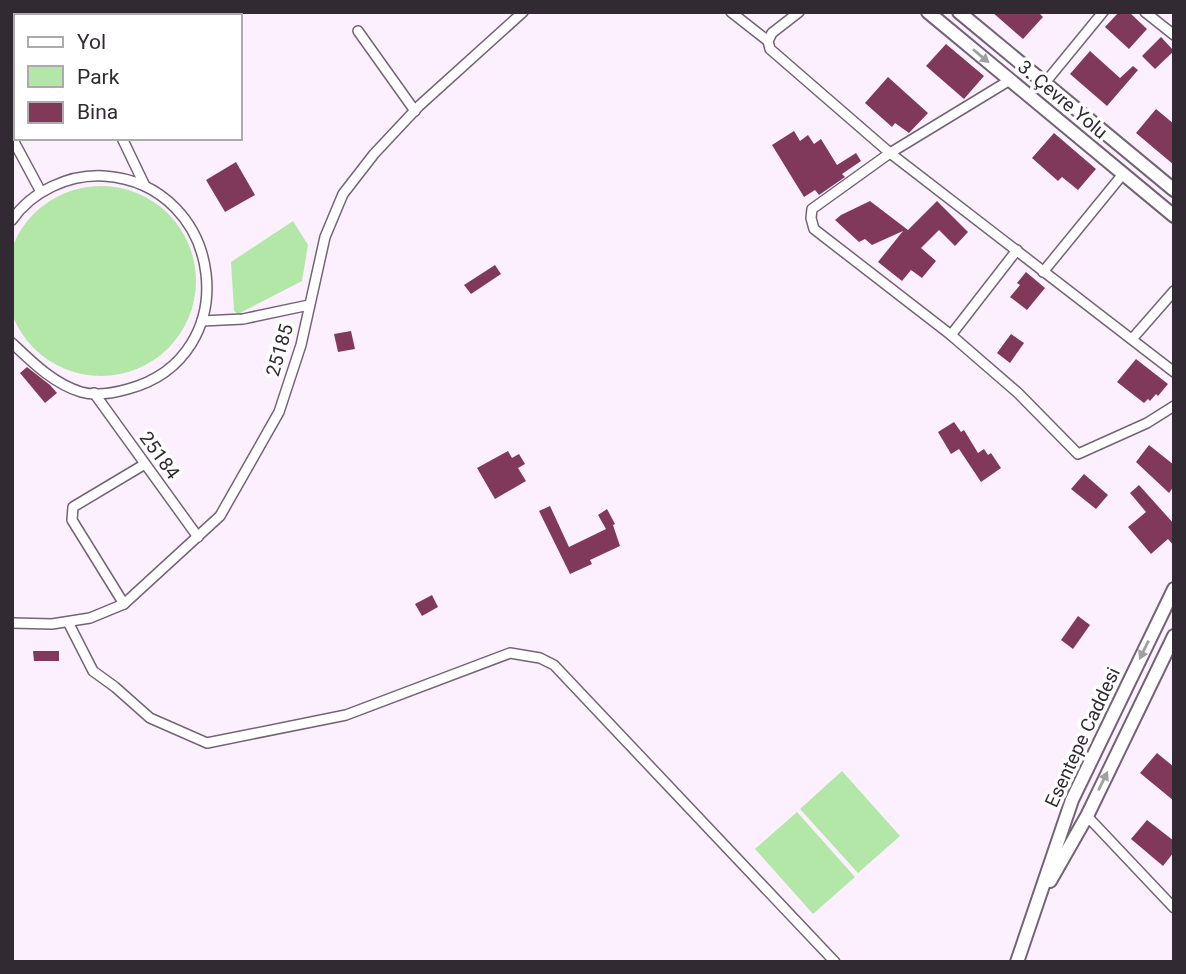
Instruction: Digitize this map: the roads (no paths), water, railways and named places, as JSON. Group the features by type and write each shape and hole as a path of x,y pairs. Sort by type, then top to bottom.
{"main road":[{"name":"3. Çevre Yolu","path":"929,12 1174,216"},
{"name":"3. Çevre Yolu","path":"959,12 1174,190"},
{"name":"Esentepe Caddesi","path":"1017,962 1072,800 1174,589"},
{"name":"Esentepe Caddesi","path":"1035,905 1087,816 1174,636"}],"street":[{"name":"25185","path":"12,623 68,622 90,618 124,604 220,516 279,412 301,345 325,237 343,194 374,154 415,111 523,12"},
{"path":"731,12 768,41 770,49 890,153 1174,372"},
{"path":"768,41 772,33 799,12"},
{"path":"1044,84 1103,12"},
{"path":"1145,12 1174,35"},
{"path":"358,31 415,111"},
{"path":"1010,80 890,153 812,209 814,229 951,335 1018,393 1078,454 1147,423 1174,406"},
{"path":"12,138 41,192"},
{"path":"123,140 145,186"},
{"path":"1043,272 1123,174"},
{"path":"12,220 41,192 66,181 93,176 120,177 145,186 172,203 192,228 205,258 208,289 202,321 192,342 178,360 160,375 140,386 117,392 81,392 55,380 12,343"},
{"path":"951,335 1017,250"},
{"path":"1132,340 1174,291"},
{"path":"202,321 243,319 309,305"},
{"name":"25184","path":"94,393 198,537"},
{"path":"124,604 72,520 71,514 73,507 145,464"},
{"path":"68,622 93,671 150,718 207,743 346,715 510,653 540,658 554,665 563,674 835,962"},
{"path":"1087,816 1174,908"}]}
